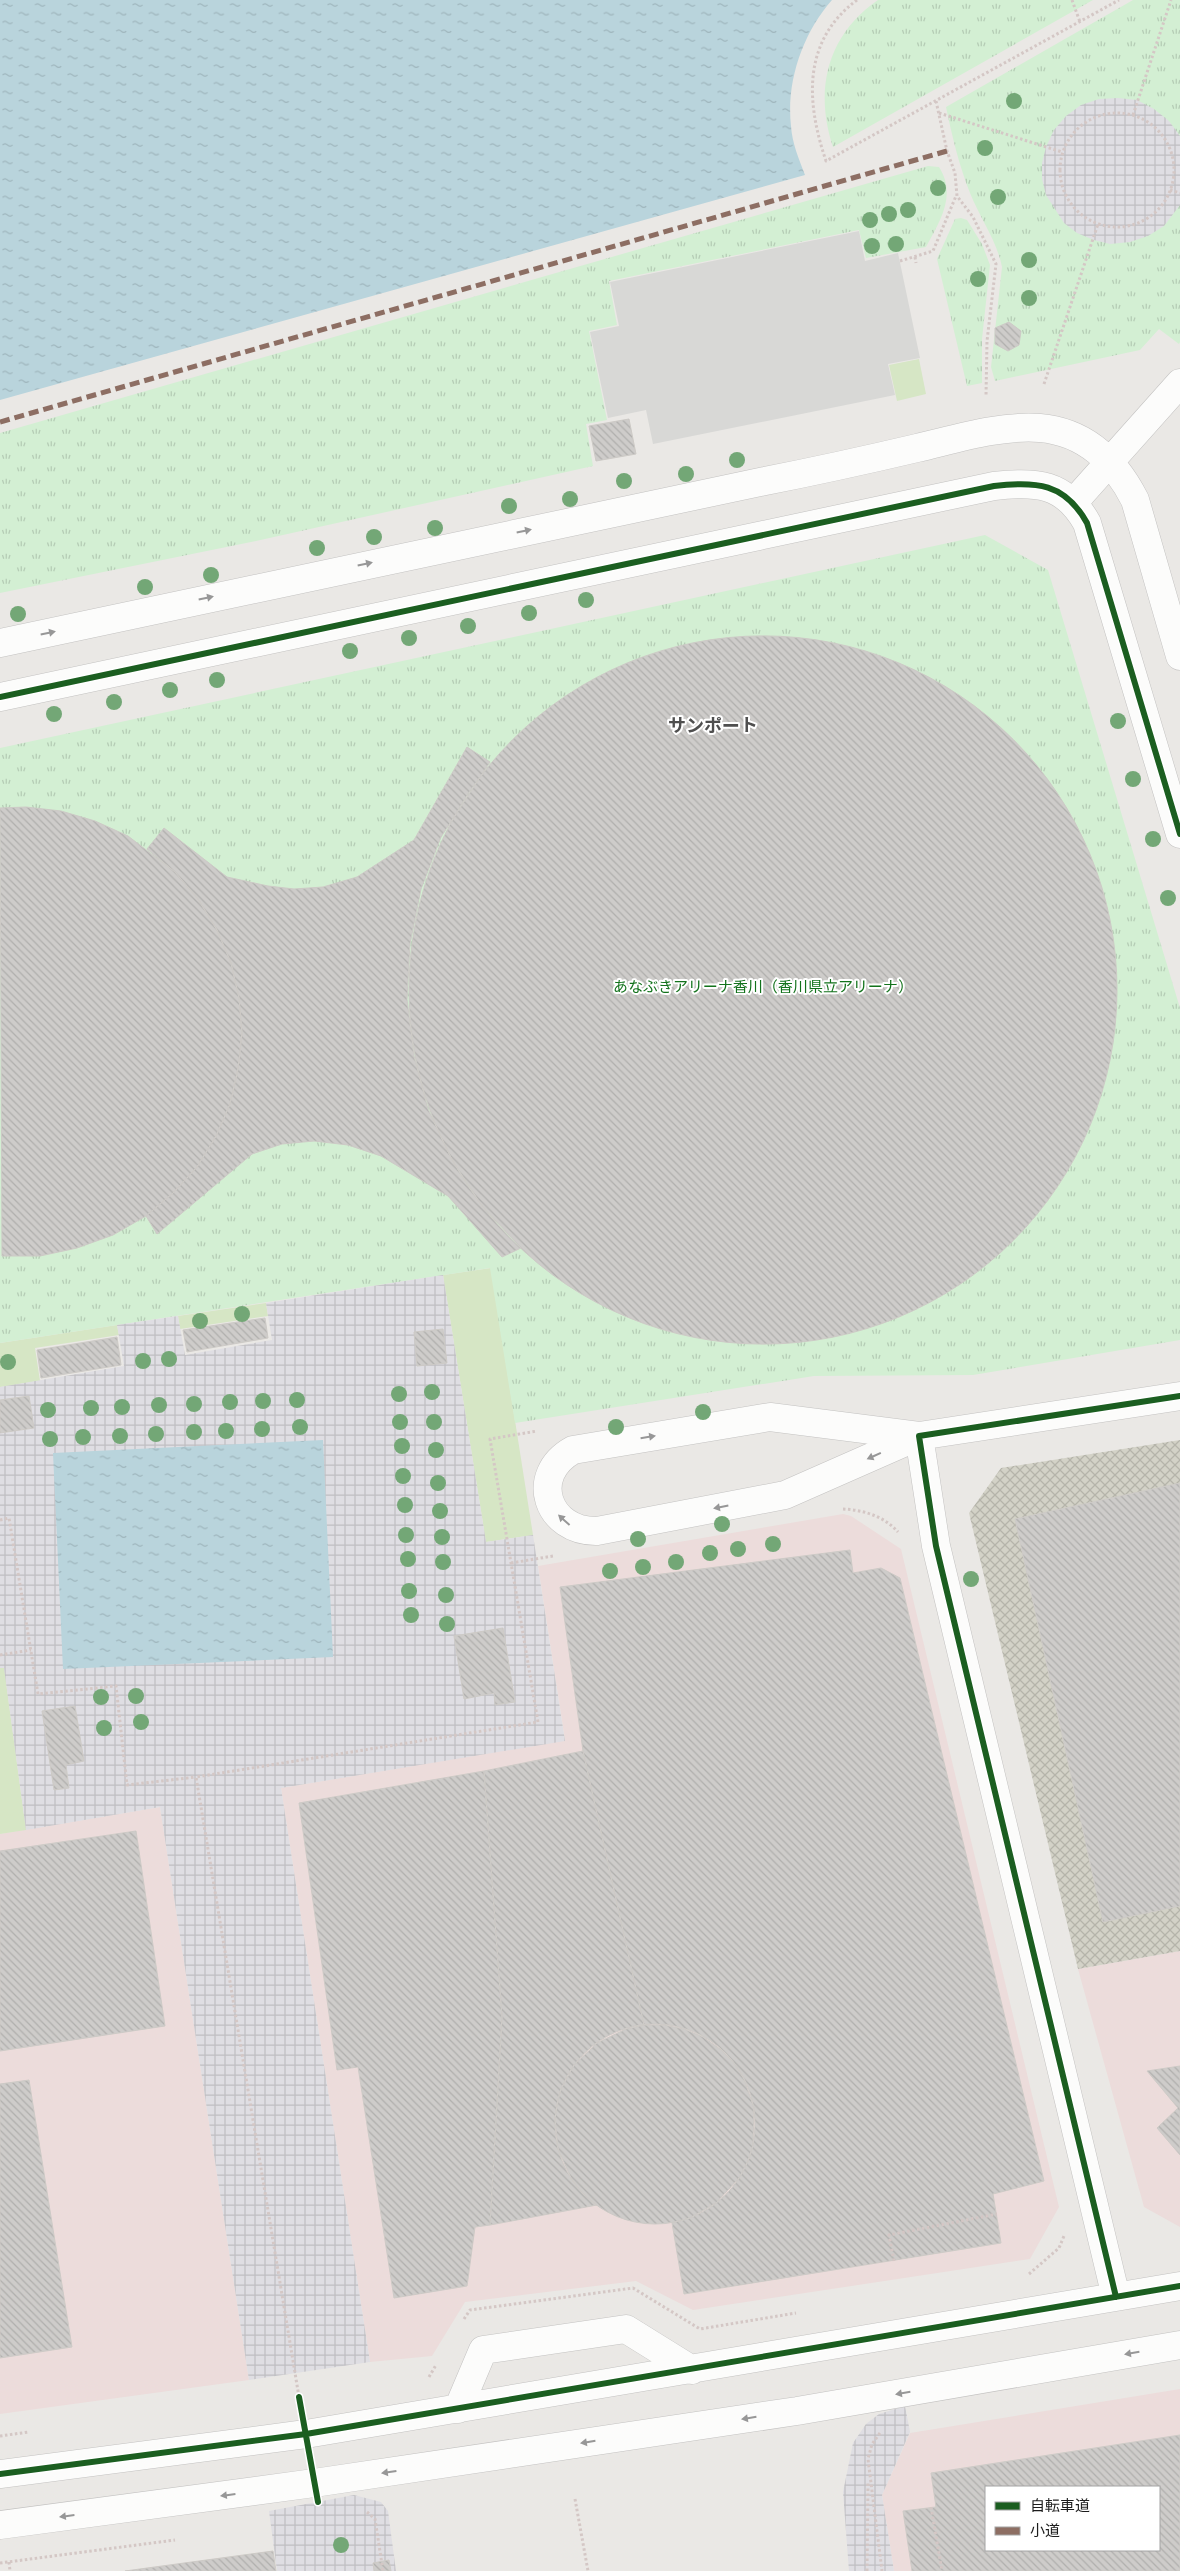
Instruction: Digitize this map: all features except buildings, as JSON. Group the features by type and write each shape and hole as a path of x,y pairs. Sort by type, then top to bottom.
{"street":[{"path":"1073,503 1180,383"},
{"path":"0,644 266,585 869,460 980,434 1020,428 1059,431 1078,438 1096,449 1110,461 1123,477 1135,500 1180,656"},
{"path":"0,697 994,486 1023,482 1046,486 1073,503 1084,519 1091,536 1180,834"},
{"path":"919,1436 770,1417 573,1450 559,1460 553,1468 547,1492 554,1511 563,1521 577,1529 597,1531 785,1495 919,1436 1180,1396"},
{"path":"919,1436 936,1546 1116,2296"},
{"path":"0,2474 306,2434 1180,2286"},
{"path":"458,2409 483,2350 626,2329 692,2370"},
{"path":"0,2525 314,2483 787,2412 1180,2345"}],"path":[{"path":"857,0 834,24 820,48 813,72 811,106 826,160 1119,0"},
{"path":"1072,0 1080,22"},
{"path":"1133,115 1171,0"},
{"path":"900,261 933,251 957,196 955,173 947,151 940,112 936,101"},
{"path":"940,112 1062,152"},
{"path":"1107,114 1133,115 1150,123 1163,137 1171,153 1174,171 1170,190 1157,210 1135,224 1118,227 1098,224 1084,217 1071,204 1062,188 1059,170 1062,152 1070,136 1083,123 1107,114"},
{"path":"1170,190 1180,193"},
{"path":"957,196 973,217 996,264 987,341 985,399"},
{"path":"1044,384 1098,224"},
{"path":"914,257 916,263"},
{"path":"0,1520 9,1518 38,1694 116,1686 127,1785 196,1778 538,1722 490,1438 516,1434"},
{"path":"838,1509 860,1510 882,1519 897,1530 900,1537"},
{"path":"511,1563 556,1556"},
{"path":"0,1655 31,1650"},
{"path":"196,1778 306,2434"},
{"path":"894,2261 889,2235 997,2214"},
{"path":"1022,2275 1032,2273 1060,2248 1066,2229"},
{"path":"460,2326 470,2310 633,2288 700,2329 797,2312"},
{"path":"428,2378 439,2360"},
{"path":"867,2571 868,2459 872,2444 883,2430"},
{"path":"868,2470 882,2571"},
{"path":"575,2499 588,2571"},
{"path":"931,2507 942,2571"},
{"path":"364,2512 370,2513 375,2518 383,2571"},
{"path":"9,2562 10,2571"}],"shaded area":[{"path":"1099,99 1137,100 1154,109 1169,121 1180,136 1180,205 1164,226 1148,236 1130,242 1110,244 1077,233 1064,223 1046,195 1042,179 1042,163 1046,147 1054,130 1066,116 1081,105"},
{"path":"859,231 865,261 898,253 920,358 888,364 895,395 653,444 646,410 608,418 590,332 619,326 610,282"},
{"path":"443,1275 486,1542 533,1535 565,1741 281,1788 370,2362 249,2380 160,1807 26,1830 4,1668 0,1668 0,1432 33,1428 29,1396 0,1400 0,1387 124,1366 117,1325 178,1316 185,1355 272,1340 266,1303","holes":["503,1628 515,1702 496,1704 494,1693 464,1698 454,1636","75,1706 84,1761 66,1765 69,1787 55,1790"]},
{"path":"1180,1440 1180,1483 1015,1519 1103,1922 1180,1906 1180,1951 1078,1969 969,1513 1001,1468"},
{"path":"843,1514 851,1516 901,1549 1059,2207 1030,2259 693,2310 636,2281 465,2302 432,2356 370,2362 281,1788 565,1740 538,1566"},
{"path":"160,1807 249,2380 0,2414 0,1834"},
{"path":"1180,1951 1180,2227 1144,2207 1078,1969"},
{"path":"1180,2389 1180,2571 894,2571 882,2495 910,2433"},
{"path":"905,2406 910,2432 882,2495 894,2571 849,2571 843,2492 853,2443 866,2424 879,2414"},
{"path":"354,2495 381,2502 388,2511 396,2571 391,2571 389,2560 373,2563 374,2571 277,2571 269,2511"}],"green space":[{"path":"878,0 1093,0 833,147 827,126 825,105 825,85 829,65 836,47 847,30 861,14"},
{"path":"1133,0 1180,0 1180,342 1179,344 1159,329 1140,350 995,381 991,367 1002,267 1000,257 966,182 946,107"},
{"path":"928,166 939,167 947,188 941,218 926,247 866,258 859,230 609,281 617,325 589,331 607,420 586,424 593,466 256,541 0,593 0,433"},
{"path":"955,219 967,220 982,244 990,265 982,339 982,383 967,386 937,259"},
{"path":"919,359 926,394 897,401 889,365"},
{"name":"あなぶきアリーナ香川（香川県立アリーナ）","path":"985,535 1048,570 1180,1008 1180,1340 973,1375 814,1376 515,1423 490,1268 0,1343 0,748"},
{"path":"491,1268 533,1535 486,1542 443,1275"},
{"path":"266,1303 268,1316 180,1329 178,1316"},
{"path":"117,1325 119,1335 35,1348 40,1381 0,1387 0,1343"},
{"path":"4,1667 26,1830 0,1834 0,1668"}],"water":[{"path":"0,0 832,0 813,27 805,43 794,75 791,92 790,109 793,139 805,175 0,400"},
{"path":"323,1440 333,1657 63,1669 53,1453"}],"marked path":[{"path":"0,422 947,151"}],"cycle path":[{"path":"0,697 994,486 1036,485 1059,492 1069,500 1087,523 1180,834"},
{"path":"1116,2297 936,1546 919,1436 1180,1396"},
{"path":"0,2474 306,2434 1180,2286"},
{"path":"299,2397 318,2502"}],"district":[{"name":"サンポート","path":"713,725"}]}
